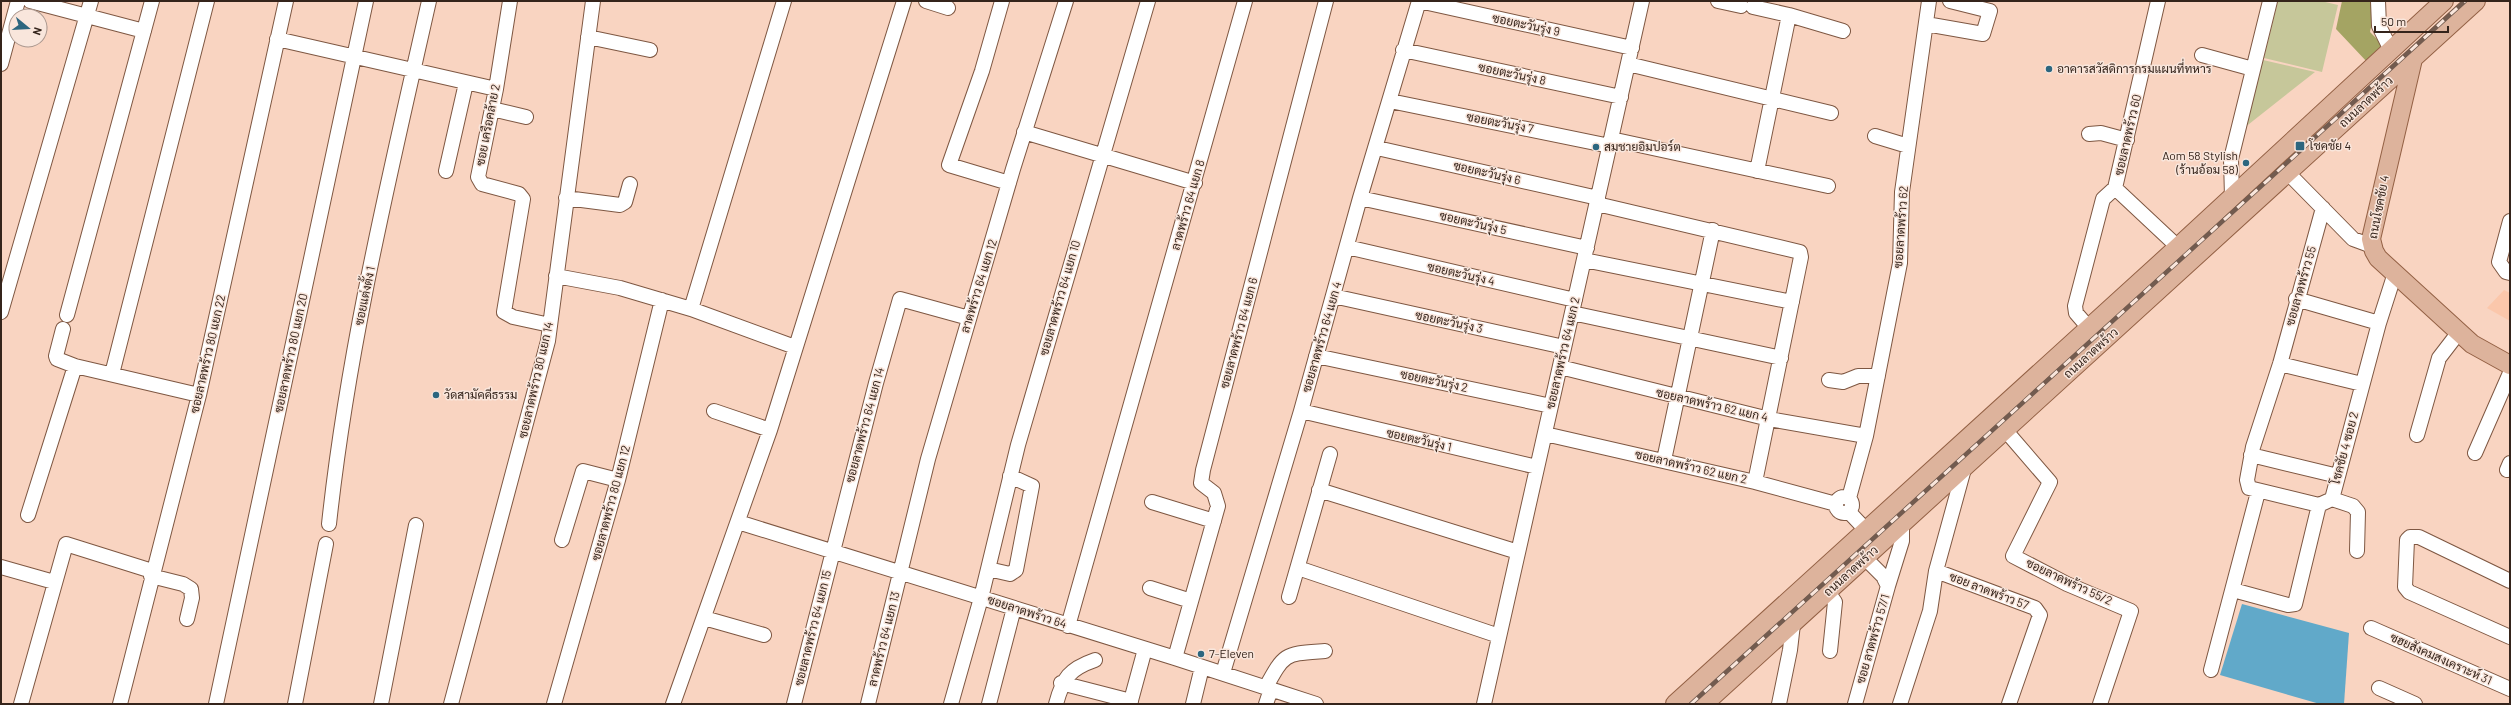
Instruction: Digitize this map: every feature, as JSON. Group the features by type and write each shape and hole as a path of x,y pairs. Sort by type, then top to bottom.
{"main road":[{"name":"ถนนลาดพร้าว","path":"1675,704 2178,247 2444,1"},
{"name":"ถนนลาดพร้าว","path":"1704,704 2006,431 2476,1"},
{"name":"ถนนโชคชัย 4","path":"2413,59 2371,239 2372,246 2378,258 2459,332 2485,353 2510,365"},
{"path":"1993,416 2006,431"}],"street":[{"path":"1,64 18,1"},
{"path":"30,1 144,31"},
{"path":"1,312 91,1"},
{"path":"67,315 152,1"},
{"path":"112,374 208,1"},
{"name":"ซอยลาดพร้าว 80 แยก 22","path":"120,704 151,574 173,500 199,395 286,1"},
{"name":"ซอยลาดพร้าว 80 แยก 20","path":"216,704 366,1"},
{"name":"ซอยแต่งตั้ง 1","path":"329,524 336,458 360,316 429,1"},
{"name":"ซอย เครือคล้าย 2","path":"510,1 496,89 478,177 479,182 518,194 523,199 504,312 512,317 550,325"},
{"name":"ซอยลาดพร้าว 80 แยก 14","path":"451,704 539,378 550,325 593,1"},
{"path":"691,308 784,1"},
{"path":"673,704 770,430 904,1"},
{"path":"926,1 948,8"},
{"path":"1002,1 982,71 948,165 1009,183"},
{"name":"ลาดพร้าว 64 แยก 12","path":"900,573 928,459 1024,132 1066,1"},
{"name":"ซอยลาดพร้าว 64 แยก 10","path":"951,704 981,598 1010,476 1102,155 1148,1"},
{"name":"ลาดพร้าว 64 แยก 8","path":"1068,626 1245,1"},
{"name":"ซอยลาดพร้าว 64 แยก 6","path":"1175,658 1218,506 1214,493 1201,483 1203,470 1326,1"},
{"name":"ซอยตะวันรุ่ง 9","path":"1419,1 1632,48"},
{"name":"ซอยลาดพร้าว 64 แยก 4","path":"1223,673 1301,411 1348,247 1360,198 1377,148 1403,50 1419,1"},
{"name":"ซอยลาดพร้าว 64 แยก 2","path":"1484,704 1642,1"},
{"path":"1718,1 1789,15 1843,30"},
{"name":"ซอยลาดพร้าว 62","path":"1849,512 1853,505 1849,498 1866,436 1900,263 1902,192 1929,1"},
{"path":"1926,24 1983,34 1990,11 1950,1"},
{"name":"ซอยลาดพร้าว 60","path":"2089,328 2076,313 2075,306 2103,198 2116,188 2158,1"},
{"path":"2232,197 2231,159 2270,1"},
{"path":"2378,1 2379,26 2391,50"},
{"path":"1757,171 1773,99 1789,15"},
{"path":"588,37 650,50"},
{"path":"277,39 354,58 496,89"},
{"name":"ซอยตะวันรุ่ง 8","path":"1403,50 1621,97"},
{"path":"2202,55 2253,68"},
{"path":"1628,64 1831,113"},
{"path":"446,171 466,83"},
{"name":"ซอยตะวันรุ่ง 7","path":"1390,101 1610,142 1828,186"},
{"path":"492,109 526,117"},
{"path":"1024,132 1194,183"},
{"path":"2089,134 2101,133 2127,140"},
{"path":"1875,136 1908,146"},
{"name":"ซอยตะวันรุ่ง 6","path":"1377,148 1800,252 1792,302"},
{"path":"2288,174 2353,239 2372,246"},
{"path":"566,198 623,204 630,184"},
{"path":"2116,188 2178,247"},
{"name":"ซอยตะวันรุ่ง 5","path":"1360,198 1701,284 1792,302"},
{"name":"ซอยลาดพร้าว 55","path":"2252,451 2280,364 2296,299 2323,208"},
{"path":"2510,220 2499,262 2506,272 2510,273"},
{"path":"1664,460 1712,230"},
{"name":"ซอยตะวันรุ่ง 4","path":"1348,247 1689,338 1781,358"},
{"name":"โชคชัย 4 ซอย 2","path":"2319,505 2332,499 2378,323 2395,273"},
{"path":"556,276 620,288 691,308 795,347"},
{"name":"ซอยตะวันรุ่ง 3","path":"1333,296 1564,347"},
{"name":"ซอยลาดพร้าว 64 แยก 14","path":"832,551 900,299 969,318"},
{"path":"2296,299 2378,323"},
{"name":"ซอยลาดพร้าว 80 แยก 12","path":"554,704 618,480 662,300"},
{"path":"1755,482 1792,302"},
{"path":"63,329 56,356 57,359 75,366 199,395"},
{"path":"2417,435 2439,358 2459,332"},
{"name":"ซอยตะวันรุ่ง 2","path":"1316,356 1551,406"},
{"path":"2280,364 2362,384"},
{"path":"28,515 75,366"},
{"name":"ซอยลาดพร้าว 62 แยก 4","path":"1560,367 1769,419 1866,436"},
{"path":"2475,453 2510,373"},
{"path":"1829,380 1843,382 1858,376 1878,376"},
{"path":"714,411 770,430"},
{"name":"ซอยตะวันรุ่ง 1","path":"1301,411 1537,466"},
{"name":"ซอยลาดพร้าว 55/2","path":"2006,431 2050,482 2013,556 2067,584 2131,611 2100,704"},
{"name":"ซอยลาดพร้าว 62 แยก 2","path":"1545,434 1664,460 1755,482 1836,504"},
{"path":"2233,590 2288,605 2295,604 2319,505 2258,492 2248,485 2252,451 2338,476"},
{"path":"1289,597 1330,454"},
{"name":"ซอย ลาดพร้าว 57","path":"1900,704 1930,611 1936,571 1964,469"},
{"path":"562,540 583,471 618,480"},
{"path":"988,569 1010,574 1016,570 1032,486 1010,476"},
{"path":"1319,490 1518,552"},
{"path":"2211,670 2258,492"},
{"path":"1849,498 1841,497 1836,504 1839,512 1849,512 1866,530"},
{"path":"2332,499 2353,506 2358,512 2358,551"},
{"path":"1152,502 1214,521"},
{"name":"ซอยลาดพร้าว 64","path":"738,522 1068,626 1223,673 1316,704"},
{"path":"382,704 416,525"},
{"path":"1888,586 1902,541 1902,525"},
{"path":"2510,581 2419,537 2410,537 2406,543 2405,587 2408,592 2510,637"},
{"path":"21,704 54,582 66,544 183,584 191,589 192,598 187,619"},
{"path":"295,704 326,544"},
{"name":"ซอยลาดพร้าว 64 แยก 15","path":"794,704 832,551"},
{"name":"ซอย ลาดพร้าว 57/1","path":"1855,704 1888,586 1883,576 1865,558"},
{"path":"1,567 54,582"},
{"path":"1298,568 1499,636"},
{"name":"ซอย ลาดพร้าว 57","path":"1936,571 2035,608 2040,615 2009,704"},
{"name":"ลาดพร้าว 64 แยก 13","path":"868,704 900,573"},
{"path":"1150,588 1191,601"},
{"path":"1828,592 1835,602 1830,651"},
{"path":"989,704 1014,608"},
{"path":"704,618 764,635"},
{"path":"1779,704 1790,650 1793,624"},
{"name":"ซฮยสังคมสงเคราะห์ 31","path":"2371,628 2510,689"},
{"path":"1061,684 1131,702 1145,649"},
{"path":"1266,704 1268,688 1280,662 1289,655 1325,651"},
{"path":"1056,704 1061,684 1079,666 1095,660"},
{"path":"1193,704 1202,667"},
{"path":"2379,688 2415,704"}],"shaded area":[{"path":"2342,1 2377,1 2370,32 2385,47 2368,63 2336,29"},
{"path":"2504,290 2510,293 2510,321 2487,308"}],"green space":[{"path":"2278,1 2321,1 2338,5 2322,72 2264,58"},
{"path":"2263,60 2315,72 2244,128"}],"water":[{"path":"2242,604 2349,633 2344,704 2320,704 2220,675"}],"railway":[{"path":"1691,704 2465,1"}],"place":[{"name":"อาคารสวัสดิการกรมแผนที่ทหาร","path":"2049,69"},
{"name":"โชคชัย 4","path":"2300,146"},
{"name":"สมชายอิมปอร์ต","path":"1596,147"},
{"name":"Aom 58 Stylish (ร้านอ้อม 58)","path":"2246,163"},
{"name":"วัดสามัคคีธรรม","path":"436,395"},
{"name":"7-Eleven","path":"1201,654"}]}
